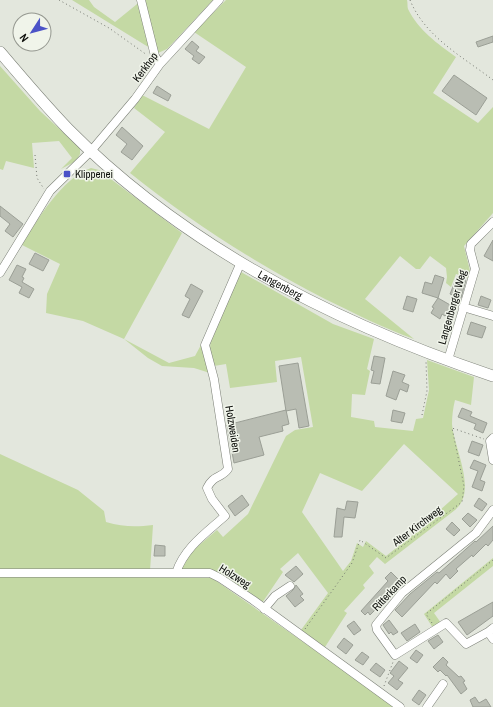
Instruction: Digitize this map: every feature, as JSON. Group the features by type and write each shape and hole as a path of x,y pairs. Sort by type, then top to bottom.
{"main road":[{"name":"Langenberg","path":"0,52 46,106 91,151 159,207 241,262 306,299 366,328 493,376"}],"street":[{"path":"141,0 155,56 160,64"},
{"name":"Kerkhop","path":"91,151 135,99 160,64 219,0"},
{"path":"0,273 48,193 91,151"},
{"name":"Langenberger Weg","path":"448,360 475,269 470,250 471,244 478,235 492,226"},
{"name":"Holzweiden","path":"176,573 186,553 224,516 212,499 207,488 214,477 225,473 228,469 214,379 205,345 241,262"},
{"path":"463,306 493,316"},
{"path":"492,440 493,460"},
{"name":"Ritterkamp","path":"395,655 377,630 376,625 378,621 414,581 476,533 493,510"},
{"name":"Holzweg","path":"0,573 210,573 220,578 301,634 400,707"},
{"path":"264,609 275,596 290,586"},
{"path":"395,655 446,624 466,644 491,633"},
{"path":"427,707 443,684"}],"path":[{"path":"59,0 109,28 147,55"},
{"path":"410,0 421,20 434,35 493,80"},
{"path":"35,155 37,178 40,185 48,193"},
{"path":"422,415 427,395 425,366 427,352"},
{"name":"Alter Kirchweg","path":"301,634 352,563 360,540 386,558 462,502 464,486 452,428 492,440"},
{"path":"437,629 426,614 493,560"},
{"path":"381,694 395,655"}],"green space":[{"path":"72,0 89,0 94,7 115,22 142,0 213,0 167,49 158,53"},
{"path":"226,0 407,0 408,9 417,24 442,47 456,57 433,93 478,123 493,107 493,213 464,246 470,271 468,278 456,274 451,287 446,283 446,268 430,256 420,269 416,269 400,256 365,299 414,339 347,310 274,271 200,225 130,173 165,132 134,108 142,95 209,129 246,67 194,32"},
{"path":"0,66 40,111 80,148 80,154 76,161 61,169 72,158 59,141 32,143 34,168 6,161 3,170 0,169"},
{"path":"91,168 99,170 182,233 124,339 83,321 46,313 47,294 60,264 22,245 43,212 60,190 80,173"},
{"path":"241,272 333,324 374,339 367,369 370,371 365,395 352,394 351,417 374,421 375,427 413,431 416,419 423,418 429,390 427,360 474,377 471,405 455,400 452,415 452,424 465,481 465,492 462,502 455,510 385,564 377,557 369,566 374,573 363,585 365,588 344,611 347,613 325,647 301,630 328,593 298,553 280,569 283,572 262,603 217,572 209,570 180,570 191,552 217,530 223,537 248,514 286,436 295,430 313,427 301,357 275,361 277,382 230,388 226,364 214,366 210,348 211,337","holes":["404,444 458,494 431,518 432,520 386,556 366,541 363,547 357,543 351,561 343,571 302,512 320,473 362,491"]},
{"path":"124,339 169,363 195,356 202,343 210,373 194,368 162,366 148,358"},
{"path":"0,454 78,490 104,511 106,522 130,526 153,525 150,571 0,569"},
{"path":"493,558 493,566 434,613 441,623 433,628 424,614"},
{"path":"0,576 212,578 396,707 0,707"}],"building":[{"path":"493,36 493,42 478,47 476,42"},
{"path":"192,41 199,47 196,51 205,57 199,64 192,59 194,56 185,49"},
{"path":"454,75 487,98 476,115 442,91"},
{"path":"157,86 171,95 168,101 153,93"},
{"path":"122,127 143,146 132,160 121,152 127,144 116,135"},
{"path":"0,206 23,224 13,237 5,231 10,224 0,216"},
{"path":"493,240 493,261 484,256"},
{"path":"35,253 49,260 43,271 29,264"},
{"path":"17,265 26,269 22,277 24,278 22,282 34,289 29,298 19,293 22,287 9,280"},
{"path":"435,275 444,278 438,298 422,293 425,282 432,284"},
{"path":"457,277 466,280 461,298 450,294"},
{"path":"191,284 203,291 189,318 182,315 190,299 185,296"},
{"path":"407,296 417,299 413,312 403,309"},
{"path":"481,296 491,300 488,308 478,305"},
{"path":"438,298 452,306 445,316 442,314 440,319 431,313 434,308 432,307"},
{"path":"471,322 486,327 482,338 467,334"},
{"path":"374,356 385,358 380,384 371,383 374,371 371,370"},
{"path":"298,363 309,426 299,428 296,409 286,411 279,366"},
{"path":"393,371 405,375 402,382 409,385 407,392 400,389 396,400 386,396"},
{"path":"462,408 472,412 470,416 487,423 483,433 474,429 476,424 458,417"},
{"path":"286,410 289,424 282,426 283,431 259,437 264,455 234,463 227,425"},
{"path":"393,410 405,413 402,423 391,421"},
{"path":"472,441 483,445 479,456 468,452"},
{"path":"474,460 486,465 480,480 485,482 482,491 472,487 478,471 470,468"},
{"path":"242,495 249,505 235,516 228,506"},
{"path":"479,498 487,504 482,511 474,506"},
{"path":"347,501 358,502 355,518 344,517 342,537 334,537 337,508 345,510"},
{"path":"468,513 477,520 470,527 462,519"},
{"path":"452,522 460,530 454,536 446,529"},
{"path":"493,526 493,540 488,546 486,544 473,557 472,555 456,569 458,571 450,579 446,574 437,584 435,582 402,617 395,610 410,594 437,572 439,573"},
{"path":"155,545 165,546 165,556 154,556"},
{"path":"296,566 303,574 294,582 285,575"},
{"path":"391,572 399,580 378,605 379,606 370,615 368,612 365,615 361,611 388,581 385,578"},
{"path":"296,585 303,594 300,596 304,600 295,607 286,596"},
{"path":"493,602 493,616 467,635 458,622"},
{"path":"389,620 398,632 393,635 391,632 389,634 383,625"},
{"path":"354,621 361,630 354,635 347,626"},
{"path":"415,624 420,632 407,641 401,633"},
{"path":"438,635 443,642 434,649 428,641"},
{"path":"344,638 353,645 346,654 337,647"},
{"path":"416,650 423,655 417,663 410,658"},
{"path":"362,652 369,657 363,665 355,660"},
{"path":"443,657 448,662 446,665 459,677 461,676 465,681 463,682 467,689 461,694 447,675 446,676 440,670 438,672 433,667"},
{"path":"399,661 408,668 398,680 403,683 397,690 388,683 394,676 390,673"},
{"path":"376,663 385,670 380,677 370,670"},
{"path":"419,690 426,695 419,705 412,700"},
{"path":"475,697 479,703 486,699 491,707 473,707 470,700"}],"place":[{"name":"Klippenei","path":"67,174"}]}
